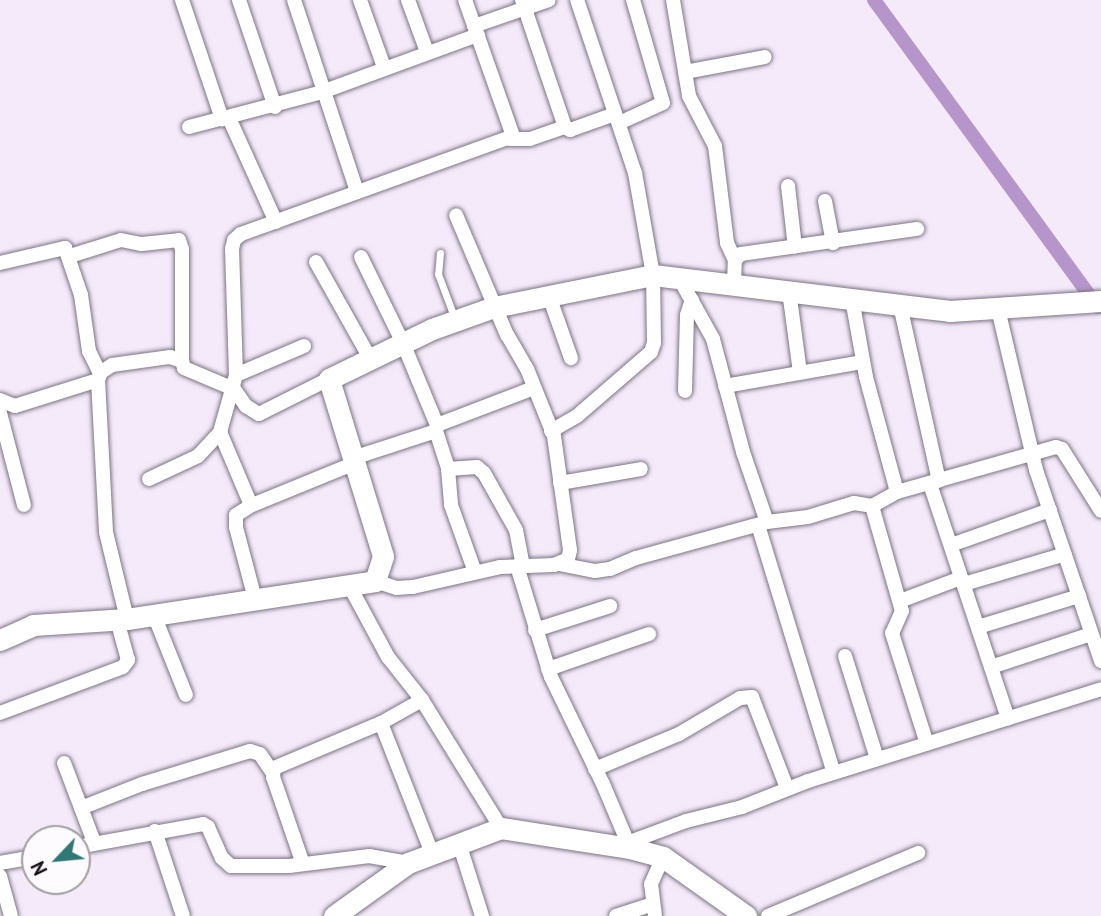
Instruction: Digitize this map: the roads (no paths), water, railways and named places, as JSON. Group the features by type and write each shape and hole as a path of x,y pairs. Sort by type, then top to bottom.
{"street":[{"path":"182,0 225,118 276,222"},
{"path":"239,0 275,107"},
{"path":"294,0 357,192"},
{"path":"360,0 384,67"},
{"path":"408,0 427,52"},
{"path":"465,0 513,129 510,139"},
{"path":"189,127 275,107 322,92 427,52 476,30 523,4 548,0"},
{"path":"551,431 577,416 651,352 654,343 653,275 635,173 577,0"},
{"path":"523,4 565,127 570,130 617,119 663,103 633,0"},
{"path":"673,0 692,104 715,146 727,243 735,260 734,284"},
{"path":"685,72 765,57"},
{"path":"149,479 198,456 220,432 235,382 232,249 234,240 241,234 510,139 530,139 565,127"},
{"path":"788,187 795,247"},
{"path":"825,201 833,243"},
{"path":"456,215 494,307 534,388 551,431 570,550 568,559 559,564"},
{"path":"735,260 741,254 917,229"},
{"path":"70,256 116,241 142,244 179,240 182,249 184,368 235,382 304,346"},
{"path":"0,263 60,247 70,256 80,295 89,351 99,377 106,532 128,660 123,667 0,713"},
{"path":"360,257 403,342 436,428 448,469 451,505 475,572"},
{"path":"316,262 371,360"},
{"path":"235,382 246,406 259,414 403,342 455,320 494,307 653,275 950,311 1101,301"},
{"path":"678,276 713,339 762,523 834,773"},
{"path":"789,291 800,372"},
{"path":"549,296 571,358"},
{"path":"852,299 863,362 897,492"},
{"path":"685,391 687,315 692,300"},
{"path":"900,305 934,482 951,545 1008,718"},
{"path":"998,309 1032,456 1101,661"},
{"path":"0,400 15,406 99,377 112,366 170,357 182,361"},
{"path":"725,386 863,362"},
{"path":"329,379 383,556 374,581"},
{"path":"255,599 235,519 240,510 534,388"},
{"path":"0,413 24,505"},
{"path":"220,432 251,505"},
{"path":"0,640 33,625 154,615 374,581 397,588 520,566 559,564 594,571 610,569 636,558 762,523 808,517 854,503 872,506 897,492 1032,456 1056,447 1062,449 1101,511"},
{"path":"448,469 477,467 484,473 516,530 520,566 534,630 548,669 629,846"},
{"path":"560,484 641,469"},
{"path":"872,506 900,601 901,617 892,633 927,744"},
{"path":"951,545 1050,510"},
{"path":"900,601 1065,554"},
{"path":"349,585 388,657 422,700 501,828"},
{"path":"978,627 1079,596"},
{"path":"534,630 610,606"},
{"path":"154,615 186,695"},
{"path":"548,669 649,634"},
{"path":"991,667 1091,634"},
{"path":"845,656 877,759"},
{"path":"629,846 686,821 742,807 787,788 1101,689"},
{"path":"595,769 679,734 747,697 756,701 787,788"},
{"path":"272,772 278,763 381,723 422,700"},
{"path":"381,723 413,797 432,853"},
{"path":"81,808 142,784 250,751 260,754 272,772 303,864"},
{"path":"64,763 94,842"},
{"path":"91,843 203,824 208,827 222,858 231,866 303,864 369,856 408,863"},
{"path":"334,916 408,863 501,828 629,846 663,857 746,916"},
{"path":"155,831 183,916"},
{"path":"459,843 482,916"},
{"path":"768,916 918,853"},
{"path":"616,916 654,910 651,884 663,857"},
{"path":"0,863 21,859"},
{"path":"0,876 11,916"}],"lane":[{"path":"440,253 438,274 455,320"}],"waterway":[{"path":"874,0 1098,307"}]}
